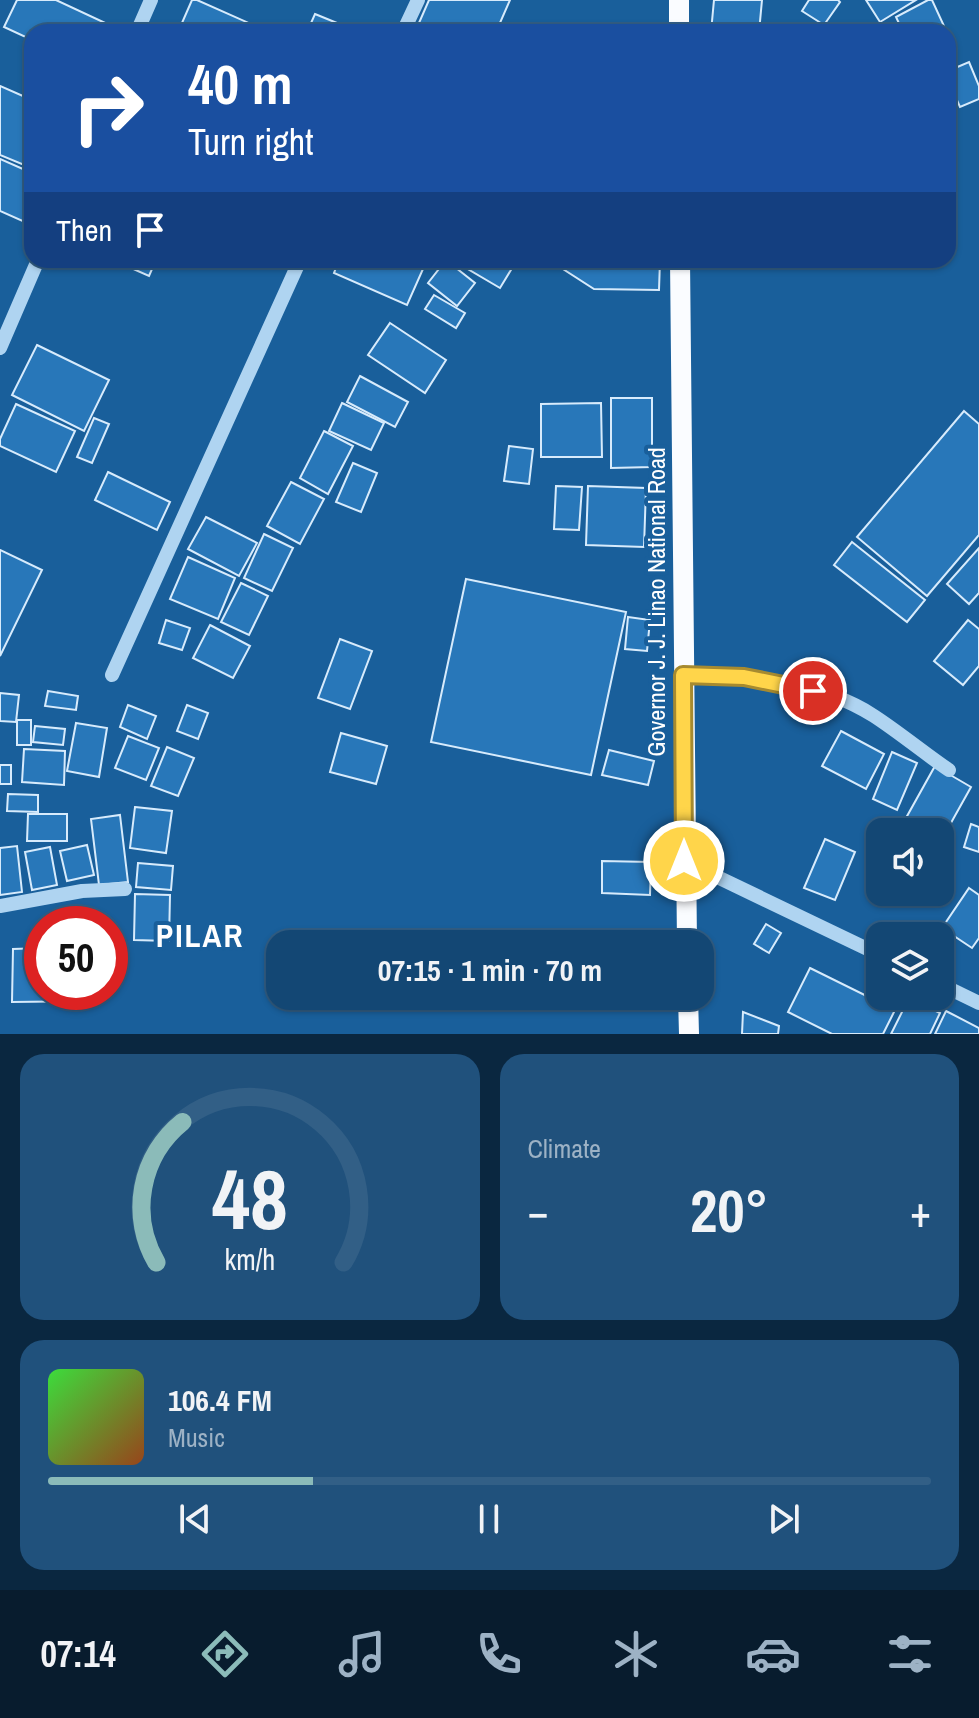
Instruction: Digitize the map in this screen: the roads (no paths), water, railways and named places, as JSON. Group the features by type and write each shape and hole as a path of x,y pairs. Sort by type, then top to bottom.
{"main road":[{"path":"679,0 679,24"},
{"name":"Governor J. J. Linao National Road","path":"680,268 686,930"},
{"path":"688,1010 689,1034"}],"street":[{"path":"140,24 151,0"},
{"path":"407,24 418,0"},
{"path":"0,348 35,268"},
{"path":"112,675 296,268"},
{"path":"683,675 744,677 834,696 873,715 949,770"},
{"path":"684,861 866,948"},
{"path":"0,906 82,891 125,889"},
{"path":"954,991 979,1003"}],"district":[{"name":"PILAR","path":"200,936"}]}
